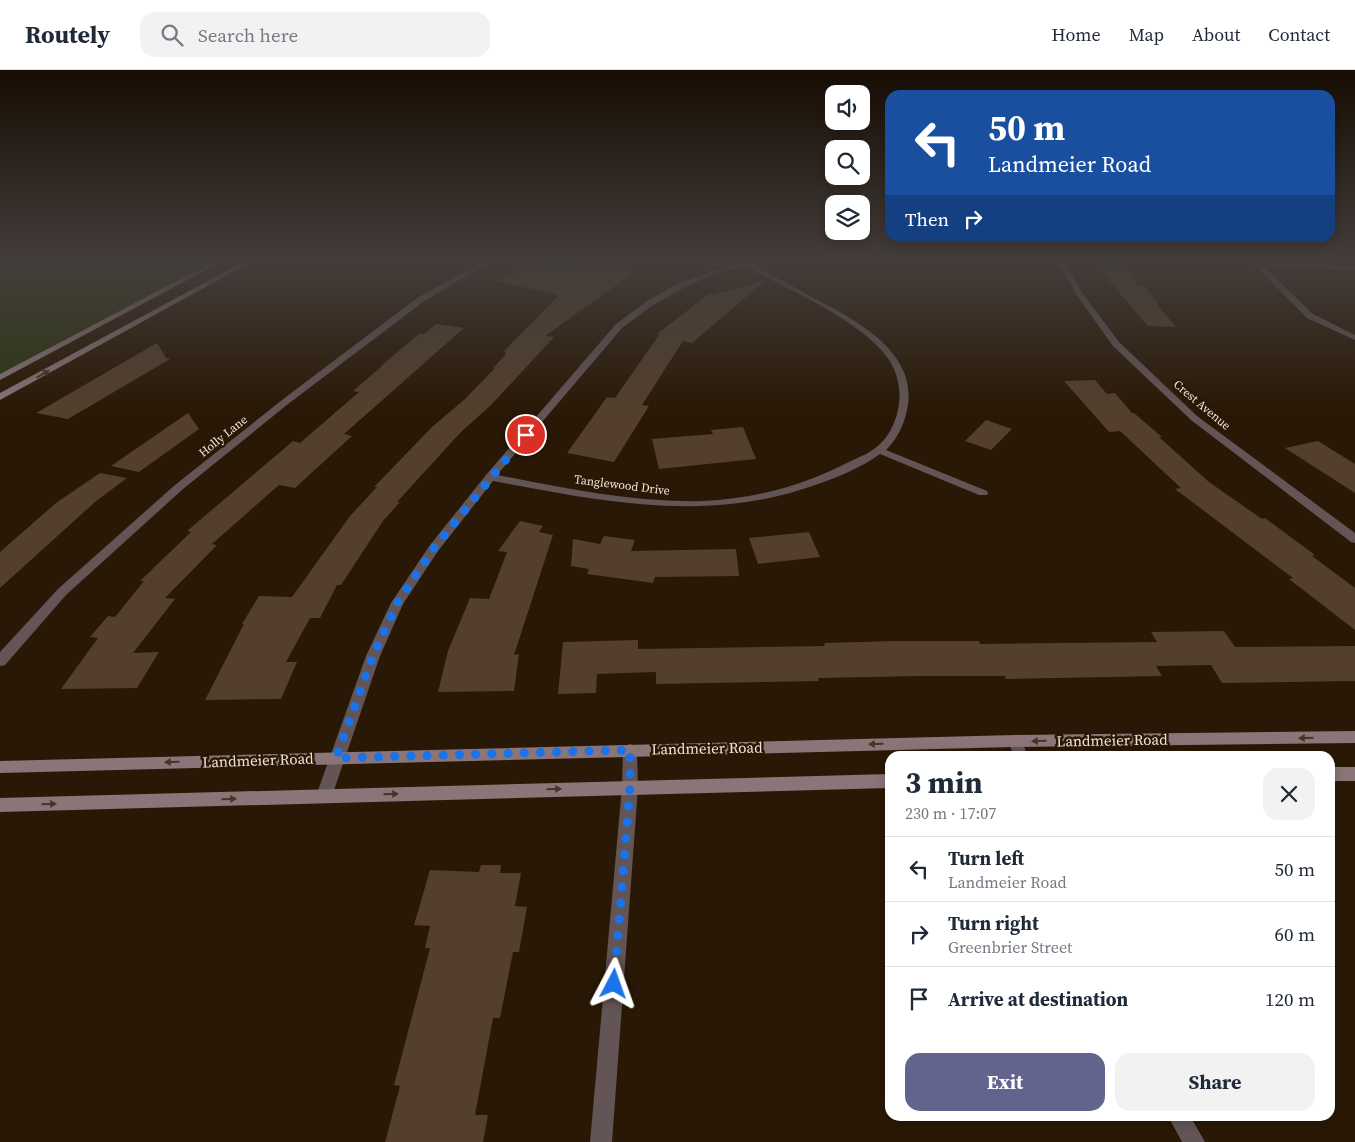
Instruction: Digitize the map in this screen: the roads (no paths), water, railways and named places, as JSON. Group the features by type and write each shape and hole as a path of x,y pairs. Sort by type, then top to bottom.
{"street":[{"path":"0,377 123,312"},
{"path":"0,397 156,312"},
{"name":"Holly Lane","path":"0,661 62,592 179,487 285,402 404,312"},
{"path":"324,796 373,656 397,603 434,548 490,477 618,326 637,312"},
{"name":"Tanglewood Drive","path":"490,477 623,500 669,504 704,504 748,500 799,488 843,471 880,451 899,425 905,402 903,382 898,366 886,350 852,322 835,312"},
{"name":"Crest Avenue","path":"1093,312 1116,344 1194,418 1355,539"},
{"path":"1306,312 1310,316 1355,338"},
{"path":"880,451 983,493"},
{"name":"Landmeier Road","path":"0,767 1015,741 1355,737"},
{"path":"1015,741 1019,751"},
{"path":"601,1142 630,787 630,750"},
{"path":"1335,774 1355,774"},
{"path":"0,806 885,781"},
{"path":"1181,1121 1194,1142"}]}
